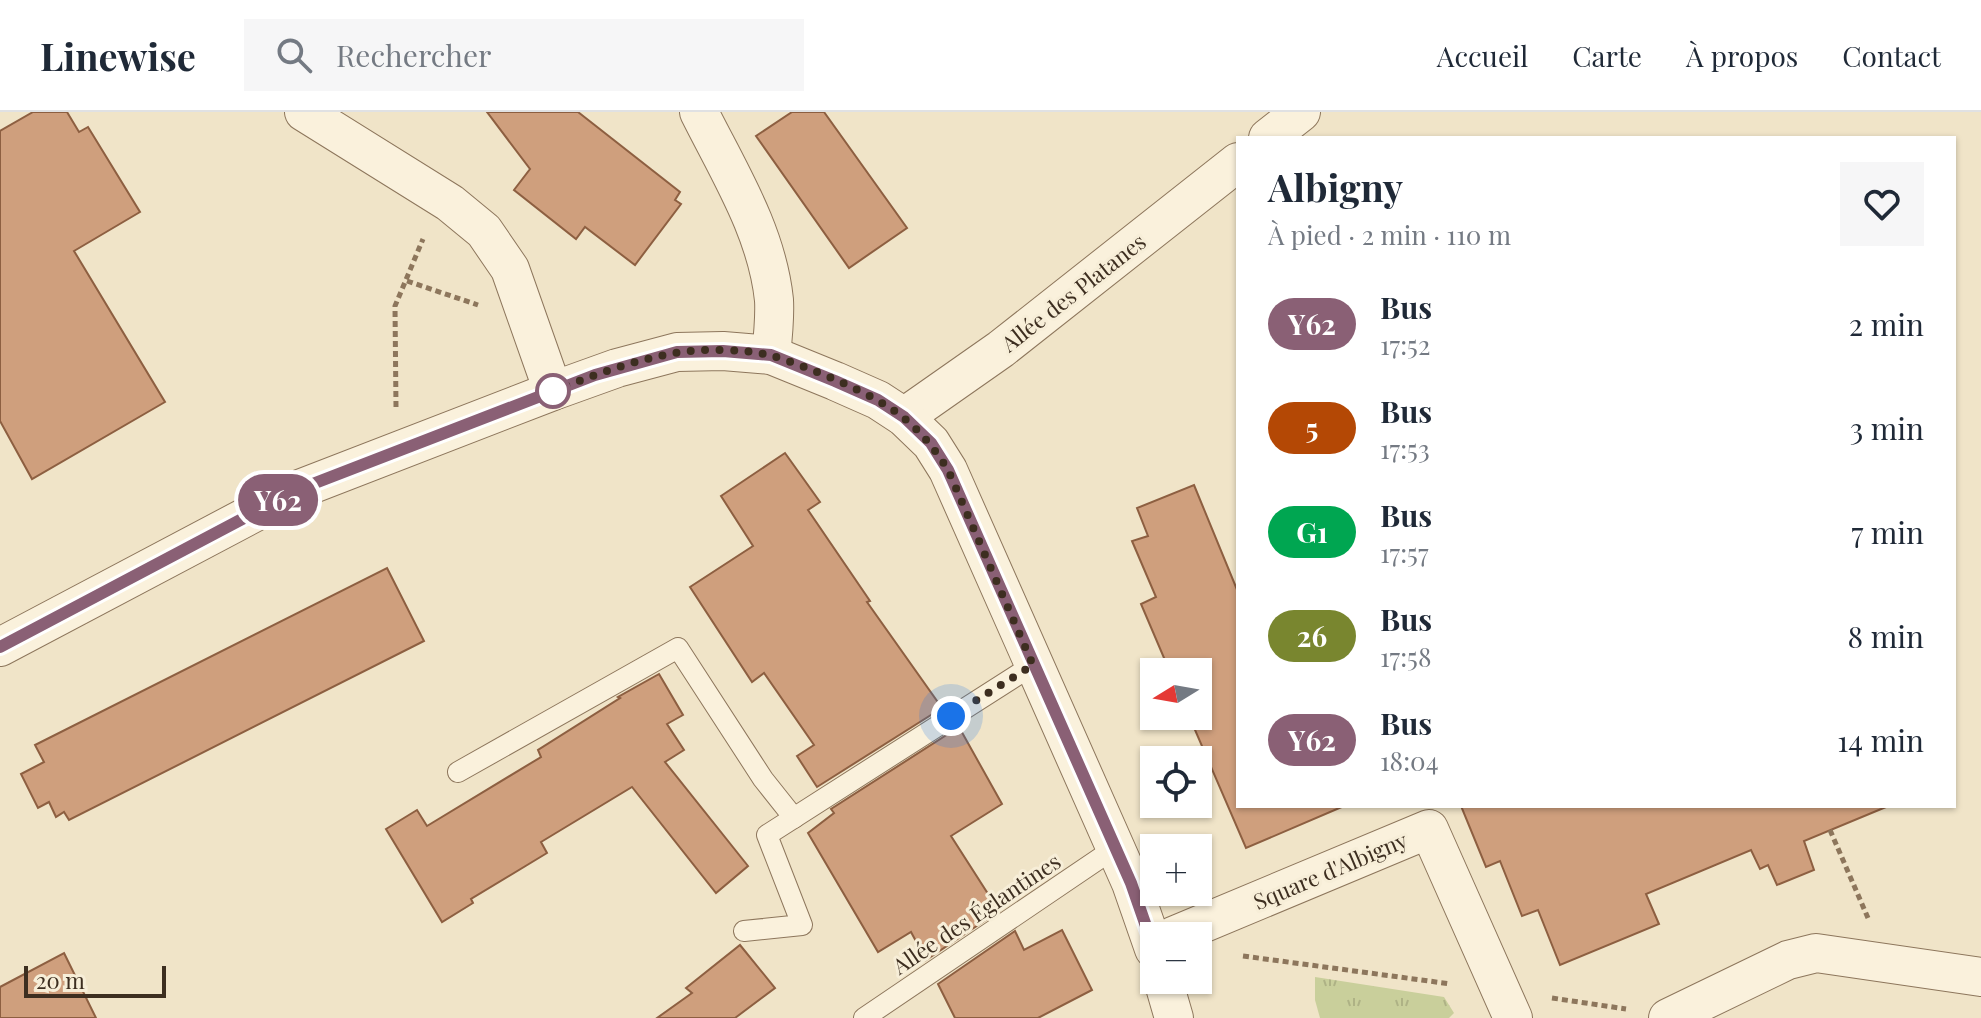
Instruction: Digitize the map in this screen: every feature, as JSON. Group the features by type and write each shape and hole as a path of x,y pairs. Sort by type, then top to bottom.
{"street":[{"path":"304,112 442,198 484,231 510,269 553,391"},
{"path":"699,112 757,229 771,277 774,303 771,355"},
{"path":"1271,136 1301,112"},
{"name":"Allée des Platanes","path":"904,417 1001,349 1236,164"},
{"path":"0,647 297,490 553,391 617,368 677,352 723,351 771,355 878,400 904,417 931,443 948,470 1147,922"},
{"name":"Square d'Albigny","path":"1212,927 1429,829 1513,1018"},
{"path":"1668,1018 1803,955 1829,954 1981,977"},
{"path":"1169,994 1174,1018"}],"lane":[{"path":"458,772 678,648 763,779 794,818"},
{"path":"744,931 802,925 767,835 1033,665"},
{"name":"Allée des Églantines","path":"864,1018 1115,848"}],"path":[{"path":"396,452 395,306 431,216 442,198"},
{"path":"407,281 480,305"},
{"path":"1830,830 1887,963"}],"green space":[{"path":"1315,977 1444,997 1454,1013 1449,1018 1320,1018 1315,1000"}],"building":[{"path":"33,112 67,112 79,132 88,127 140,212 74,251 165,402 32,479 0,421 0,131"},
{"path":"487,112 578,112 680,192 675,200 681,204 635,265 585,227 576,239 514,190 530,169"},
{"path":"792,112 824,112 907,228 849,268 756,136"},
{"path":"785,453 820,502 808,510 870,601 867,602 942,708 817,787 797,756 814,745 764,673 752,682 690,587 753,546 721,496"},
{"path":"1194,485 1236,587 1236,808 1339,808 1246,848 1212,769 1212,746 1202,746 1195,730 1212,730 1212,658 1164,658 1141,604 1156,597 1132,541 1148,536 1137,508"},
{"path":"387,568 424,641 69,820 64,812 56,817 49,802 38,808 21,774 44,762 35,745"},
{"path":"659,674 683,715 667,724 684,750 665,762 748,866 716,893 632,787 541,842 547,853 471,899 473,903 442,922 386,829 417,810 427,826 541,757 538,750"},
{"path":"959,727 1002,804 951,836 999,911 926,960 911,932 878,952 808,833 834,813 831,809"},
{"path":"1462,808 1884,808 1804,841 1814,870 1777,885 1768,865 1760,869 1751,850 1646,894 1659,924 1560,965 1538,910 1522,916 1500,861 1486,867"},
{"path":"1062,930 1092,990 1038,1018 955,1018 938,984 1015,931 1024,950"},
{"path":"740,945 775,988 735,1018 657,1018 692,993 686,988"},
{"path":"64,953 96,1018 0,1018 0,987"}],"bus line":[{"name":"Y62","path":"0,647 297,490 553,391 617,368 677,352 723,351 771,355 878,400 904,417 931,443 948,470 1131,883 1145,922"}],"route":[{"path":"553,391 617,368 677,352 723,351 771,355 878,400 904,417 931,443 948,470 1033,665 951,716"}]}
